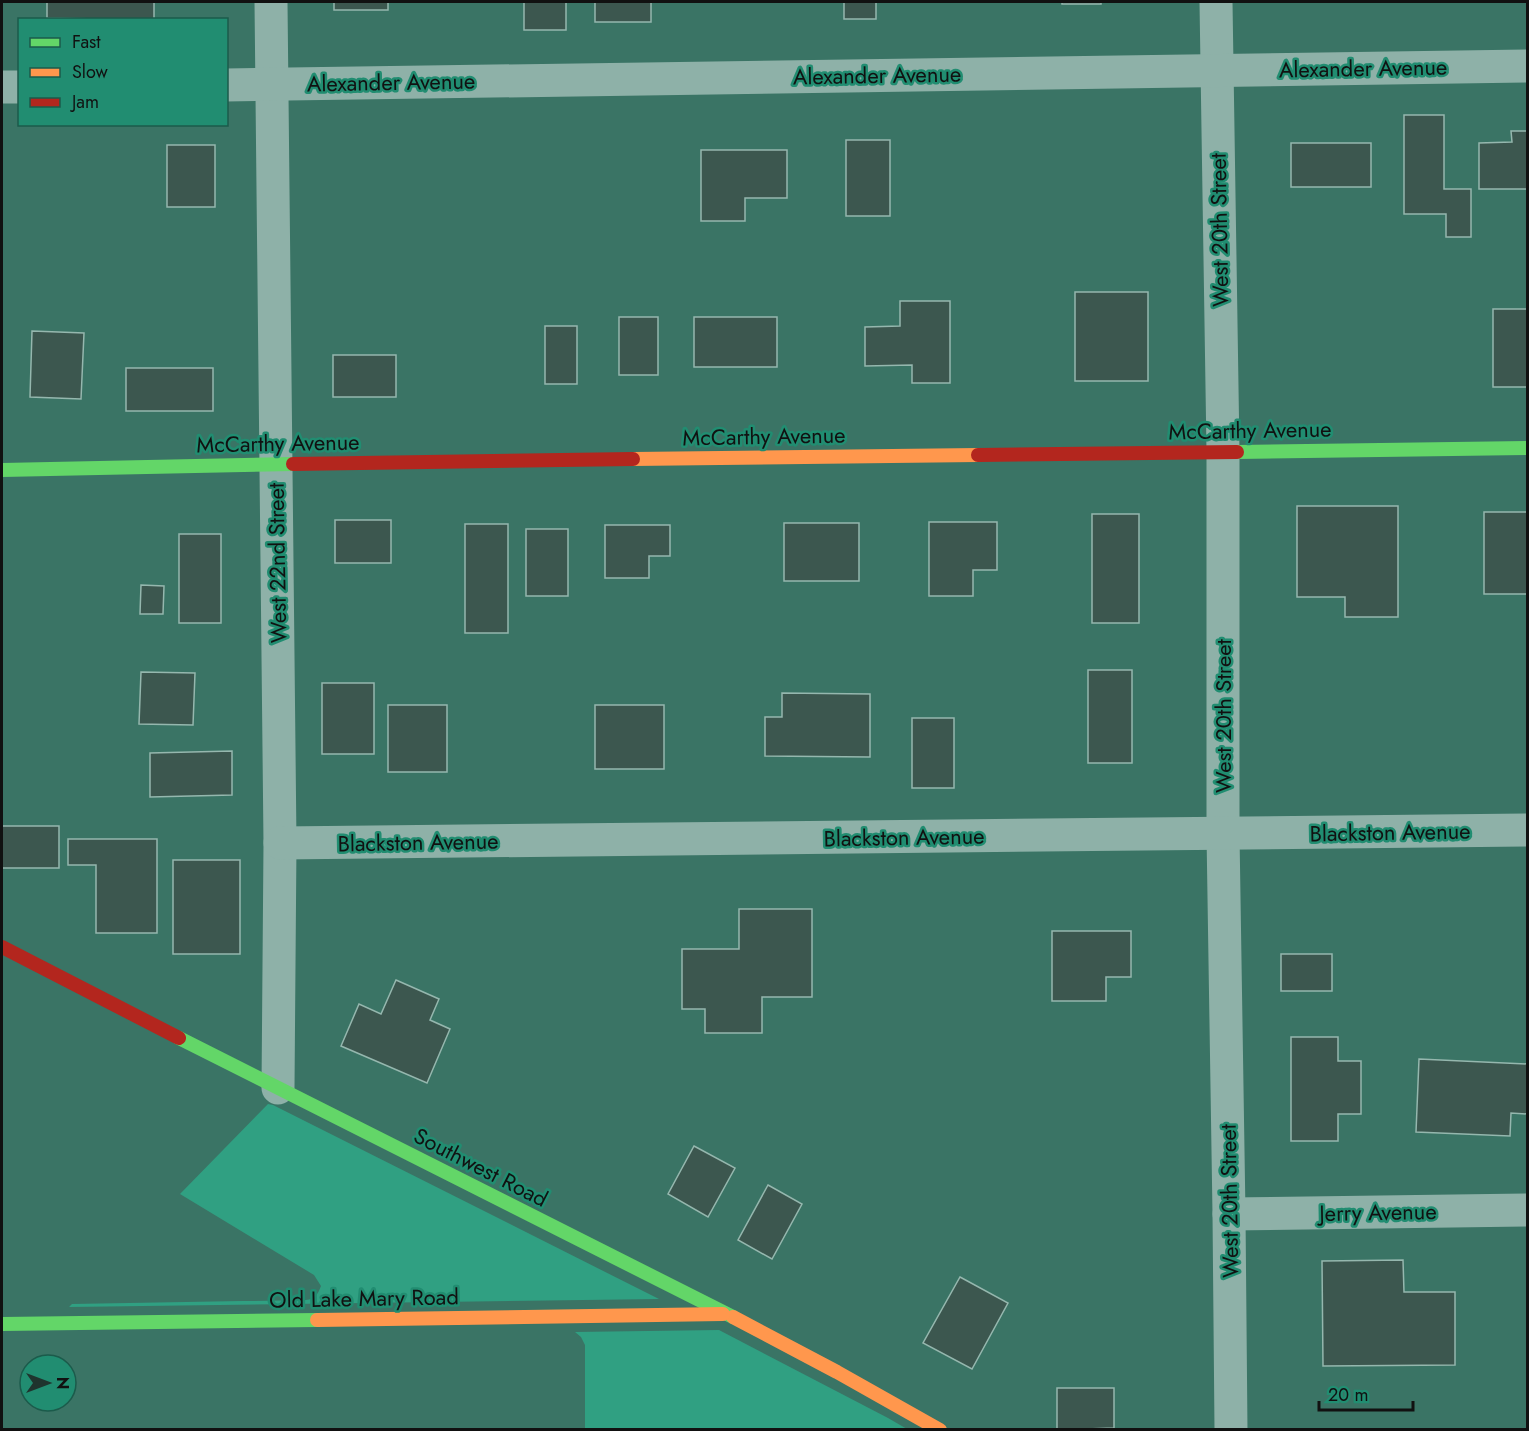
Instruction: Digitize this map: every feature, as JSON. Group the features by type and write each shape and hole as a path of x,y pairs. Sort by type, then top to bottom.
{"street":[{"name":"West 22nd Street","path":"271,2 280,843 278,1089"},
{"name":"West 20th Street","path":"1216,2 1223,451 1223,834 1231,1430"},
{"name":"Alexander Avenue","path":"228,85 1527,66"},
{"path":"2,87 18,87"},
{"name":"McCarthy Avenue","path":"2,470 276,464 1527,448"},
{"name":"Blackston Avenue","path":"280,843 1527,830"},
{"name":"Southwest Road","path":"2,947 278,1089 728,1314 875,1392 940,1430"},
{"name":"Jerry Avenue","path":"1229,1214 1527,1210"},
{"name":"Old Lake Mary Road","path":"2,1324 728,1314"}],"green space":[{"path":"268,1104 659,1299 69,1307 72,1304 306,1300 316,1296 321,1286 314,1275 180,1194"},
{"path":"719,1330 907,1429 585,1429 585,1345 575,1332"}],"building":[{"path":"47,2 154,2 154,18 47,18"},
{"path":"334,2 388,2 388,10 334,10"},
{"path":"524,2 566,2 566,30 524,30"},
{"path":"595,2 651,2 651,22 595,22"},
{"path":"844,2 876,2 876,19 844,19"},
{"path":"1062,2 1101,2 1101,4 1062,4"},
{"path":"1404,115 1444,115 1444,189 1471,189 1471,237 1446,237 1446,214 1404,214"},
{"path":"1511,131 1528,131 1528,189 1479,189 1479,143 1512,142"},
{"path":"846,140 890,140 890,216 846,216"},
{"path":"1291,143 1371,143 1371,187 1291,187"},
{"path":"167,145 215,145 215,207 167,207"},
{"path":"701,150 787,150 787,198 745,198 745,221 701,221"},
{"path":"1075,292 1148,292 1148,381 1075,381"},
{"path":"900,301 950,301 950,383 912,383 912,365 865,366 865,327 900,326"},
{"path":"1493,309 1527,309 1527,387 1493,387"},
{"path":"619,317 658,317 658,375 619,375"},
{"path":"694,317 777,317 777,367 694,367"},
{"path":"545,326 577,326 577,384 545,384"},
{"path":"32,331 84,333 81,399 30,397"},
{"path":"333,355 396,355 396,397 333,397"},
{"path":"126,368 213,368 213,411 126,411"},
{"path":"1297,506 1398,506 1398,617 1345,617 1345,597 1297,597"},
{"path":"1484,512 1527,512 1527,594 1484,594"},
{"path":"1092,514 1139,514 1139,623 1092,623"},
{"path":"335,520 391,520 391,563 335,563"},
{"path":"929,522 997,522 997,570 973,570 973,596 929,596"},
{"path":"784,523 859,523 859,581 784,581"},
{"path":"465,524 508,524 508,633 465,633"},
{"path":"605,525 670,525 670,556 649,556 649,578 605,578"},
{"path":"526,529 568,529 568,596 526,596"},
{"path":"179,534 221,534 221,623 179,623"},
{"path":"141,585 164,586 163,614 140,614"},
{"path":"1088,670 1132,670 1132,763 1088,763"},
{"path":"141,672 195,673 193,725 139,724"},
{"path":"322,683 374,683 374,754 322,754"},
{"path":"782,693 870,694 870,757 765,756 765,717 782,717"},
{"path":"388,705 447,705 447,772 388,772"},
{"path":"595,705 664,705 664,769 595,769"},
{"path":"912,718 954,718 954,788 912,788"},
{"path":"232,751 232,795 150,797 150,753"},
{"path":"2,826 59,826 59,868 2,868"},
{"path":"68,839 157,839 157,933 96,933 96,865 68,865"},
{"path":"173,860 240,860 240,954 173,954"},
{"path":"739,909 812,909 812,997 762,997 762,1033 705,1033 705,1009 682,1009 682,949 739,949"},
{"path":"1052,931 1131,931 1131,977 1106,977 1106,1001 1052,1001"},
{"path":"1281,954 1332,954 1332,991 1281,991"},
{"path":"396,980 439,999 430,1020 450,1029 427,1083 341,1046 359,1004 381,1014"},
{"path":"1291,1037 1338,1037 1338,1061 1361,1061 1361,1114 1338,1114 1338,1141 1291,1141"},
{"path":"1419,1059 1528,1064 1528,1114 1511,1113 1510,1136 1416,1132"},
{"path":"694,1146 735,1168 708,1217 668,1194"},
{"path":"768,1185 802,1204 772,1259 738,1240"},
{"path":"1403,1260 1404,1292 1455,1292 1455,1365 1323,1366 1322,1261"},
{"path":"960,1277 1008,1303 972,1369 923,1343"},
{"path":"1057,1388 1114,1388 1114,1428 1057,1430"}],"traffic: fast":[{"path":"1237,452 1528,448"},
{"path":"2,470 293,464"},
{"path":"179,1038 733,1317"},
{"path":"2,1324 317,1320"}],"traffic: slow":[{"path":"633,459 978,455"},
{"path":"317,1320 723,1314"},
{"path":"733,1317 940,1430"}],"traffic: jam":[{"path":"978,455 1237,452"},
{"path":"293,464 633,459"},
{"path":"2,947 179,1038"}]}
